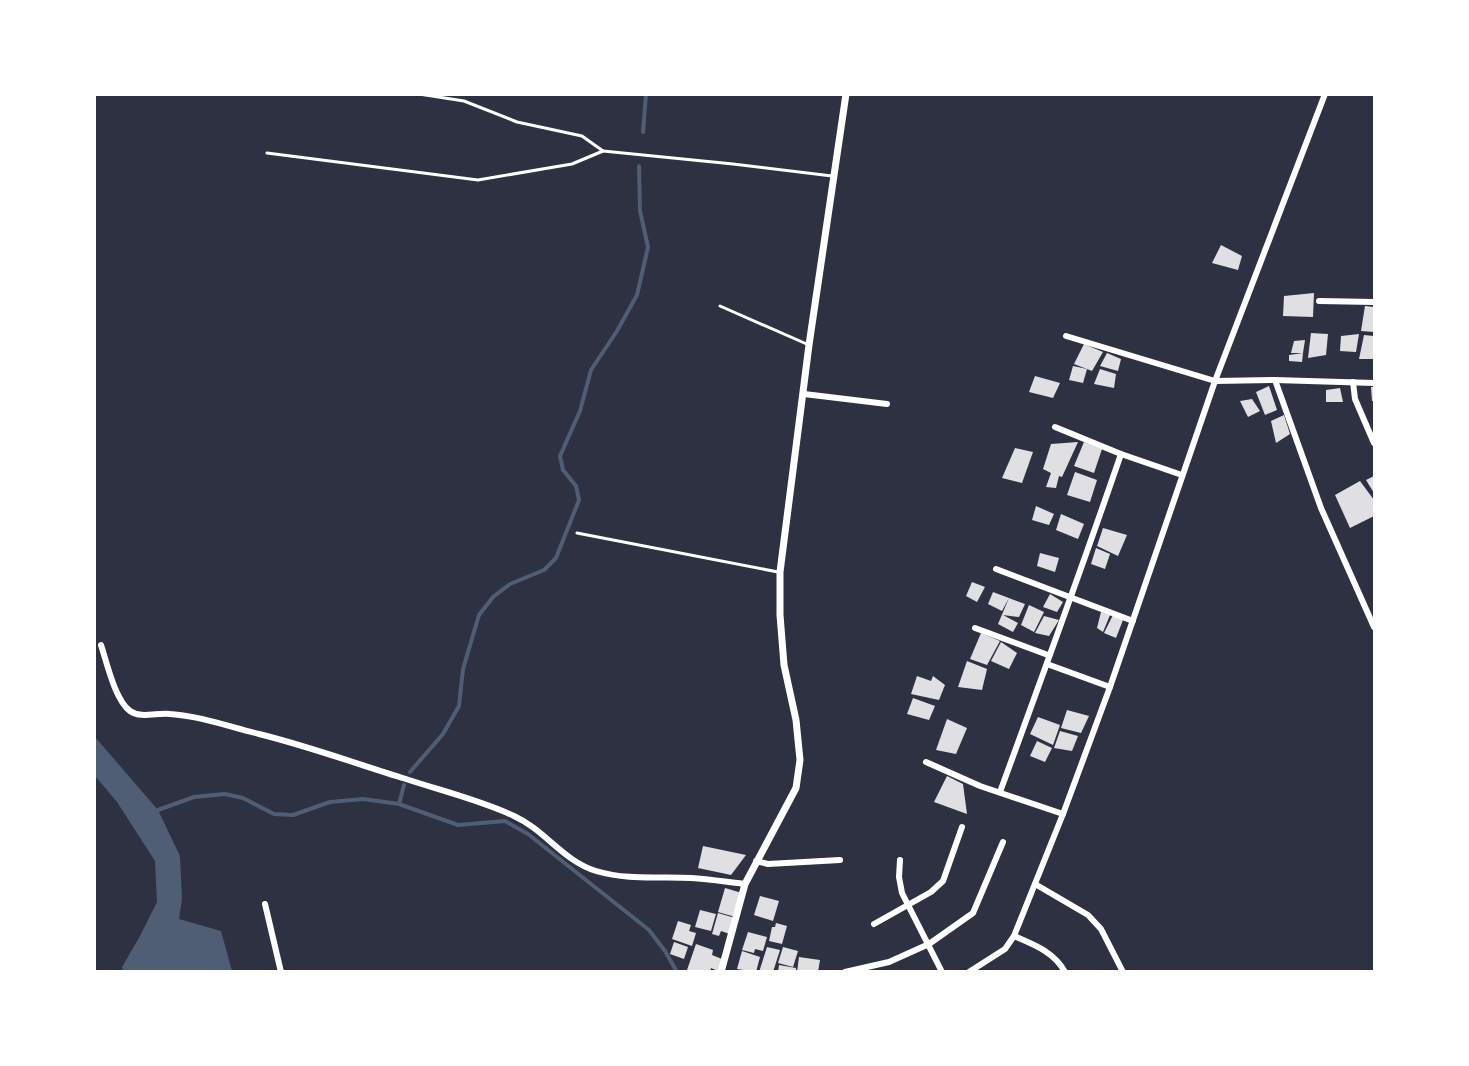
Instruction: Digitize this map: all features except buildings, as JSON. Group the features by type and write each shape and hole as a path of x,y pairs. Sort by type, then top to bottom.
{"street":[{"path":"721,972 745,884 796,788 800,760 796,720 784,665 780,615 780,572 809,345 846,94"},
{"path":"969,972 1005,949 1014,936 1063,814 1110,687 1215,381 1325,94"},
{"path":"1319,301 1374,302"},
{"path":"1066,336 1215,381 1374,383"},
{"path":"1275,380 1321,508 1374,627"},
{"path":"1353,382 1355,399 1374,443"},
{"path":"804,394 887,404"},
{"path":"1055,427 1121,454 1182,475"},
{"path":"1000,792 1121,454"},
{"path":"996,568 1133,621"},
{"path":"975,628 1048,656"},
{"path":"101,645 123,704 130,712 139,715 170,713 215,723 270,737 454,794 529,823 567,856 580,865 596,871 632,879 691,878 745,884"},
{"path":"1047,664 1110,687"},
{"path":"926,762 1063,814"},
{"path":"874,924 932,892 943,881 962,827"},
{"path":"845,972 889,962 929,945 973,913 1003,842"},
{"path":"756,861 768,864 840,860"},
{"path":"900,860 899,877 902,893 942,972"},
{"path":"1035,884 1088,915 1101,929 1123,972"},
{"path":"265,903 281,972"},
{"path":"1014,936 1043,949 1059,960 1065,972"}],"lane":[{"path":"419,94 464,101 517,122 582,136 603,151"},
{"path":"267,153 478,180 572,164 603,151 834,176"},
{"path":"720,306 809,345"},
{"path":"577,532 780,572"}],"water":[{"path":"95,737 158,810 180,856 182,899 179,919 221,931 232,971 123,971 122,967 157,902 155,861 117,802 95,776"}],"waterway":[{"path":"643,132 646,94"},
{"path":"410,772 443,734 459,706 463,669 479,615 493,597 510,584 544,570 556,558 579,500 576,486 563,470 560,456 580,411 591,370 637,295 648,247 640,211 639,166"},
{"path":"399,804 404,785"},
{"path":"158,810 194,797 225,794 243,798 274,814 293,815 330,802 363,799 399,804 458,825 505,821 528,834 649,930 677,972"}]}
